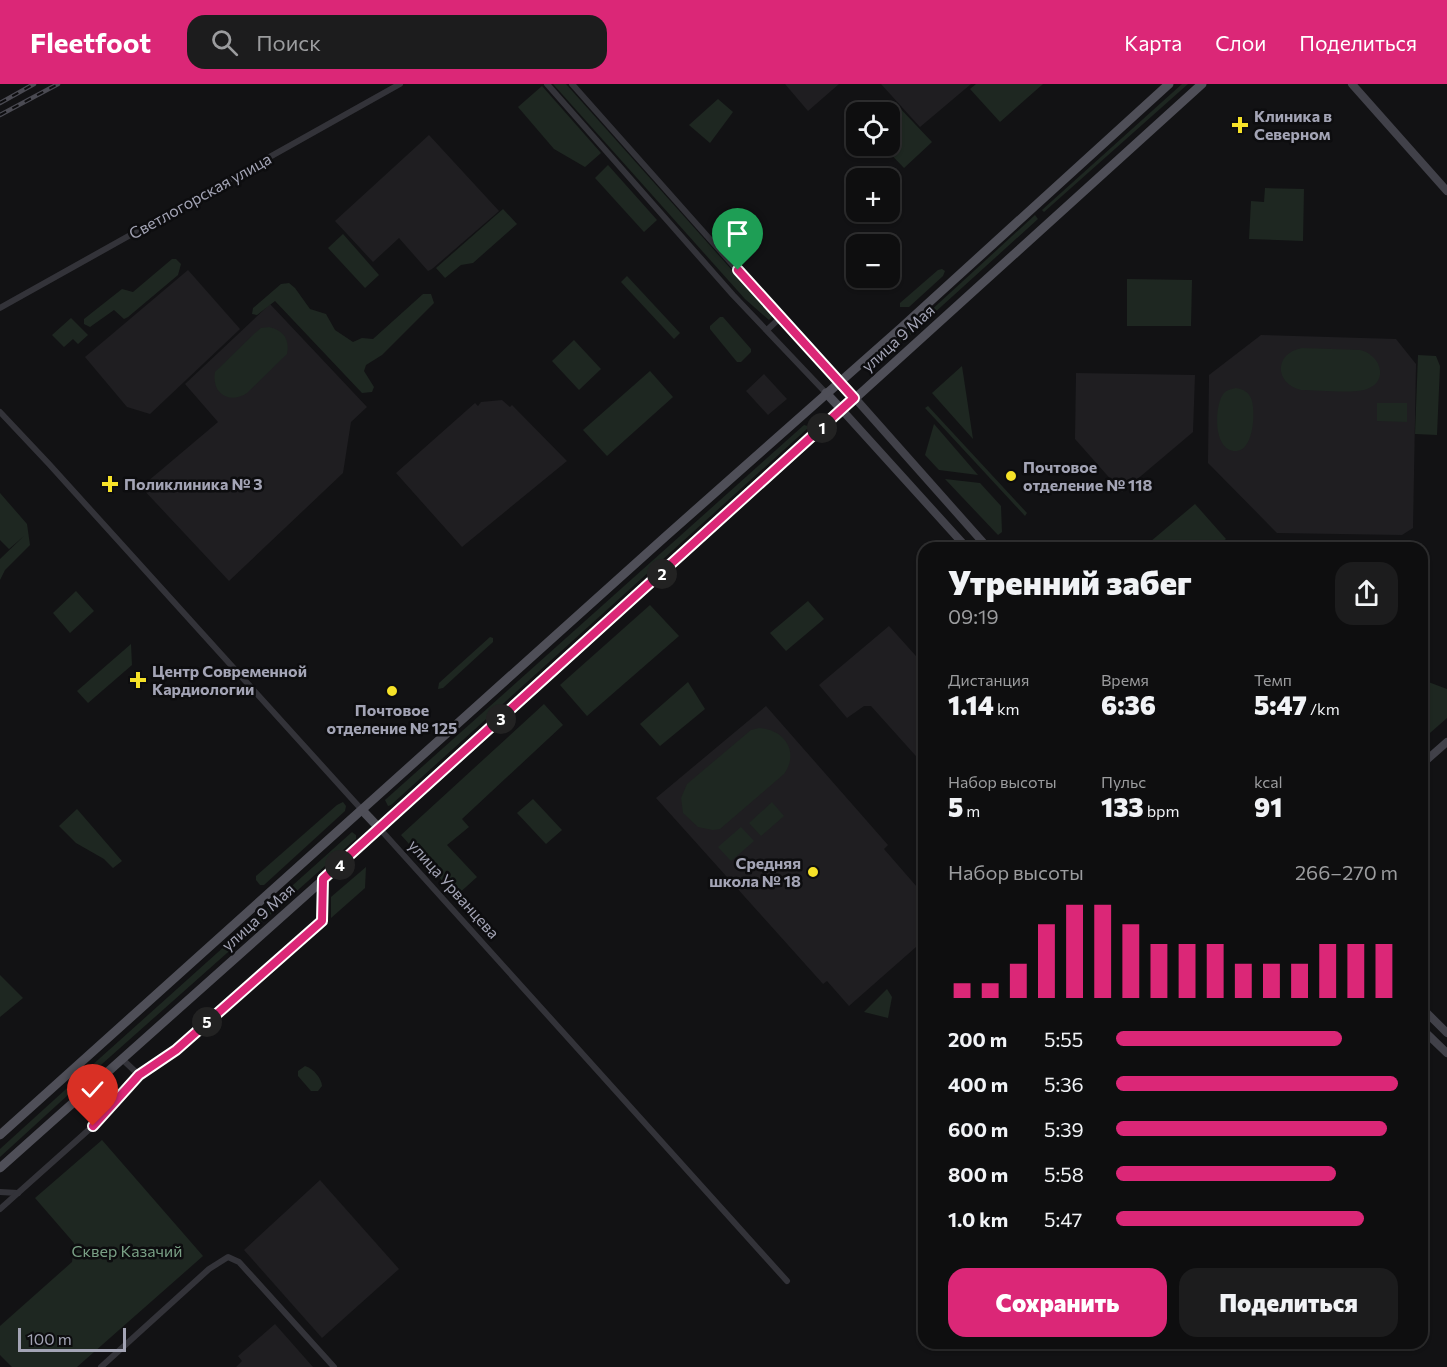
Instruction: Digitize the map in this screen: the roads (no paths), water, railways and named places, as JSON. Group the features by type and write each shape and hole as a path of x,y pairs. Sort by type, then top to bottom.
{"main road":[{"name":"улица 9 Мая","path":"0,1135 1169,84"},
{"name":"улица 9 Мая","path":"0,1168 380,829 1202,84"},
{"path":"1352,84 1447,191"},
{"path":"840,381 983,542"},
{"path":"826,393 962,542"},
{"path":"1428,759 1447,742"},
{"name":"улица Урванцева","path":"362,810 380,829"},
{"path":"1428,1014 1447,1033"},
{"path":"1428,1035 1447,1053"}],"street":[{"name":"Светлогорская улица","path":"0,308 400,84"},
{"path":"547,84 733,295 826,393"},
{"path":"572,84 780,318 840,381"},
{"path":"767,330 780,318"},
{"name":"улица Урванцева","path":"0,412 362,810"},
{"name":"улица Урванцева","path":"380,829 787,1281"},
{"path":"0,1209 93,1126 139,1075 176,1050 322,921 323,879"},
{"path":"122,1059 139,1075"},
{"path":"0,1192 18,1193"},
{"path":"101,1367 209,1269 228,1257 239,1262 334,1367"}],"railway":[{"path":"0,103 34,84"},
{"path":"0,115 58,84"}],"place":[{"name":"Клиника в Северном","path":"1240,125"},
{"name":"Почтовое отделение № 118","path":"1011,476"},
{"name":"Поликлиника № 3","path":"110,484"},
{"name":"Центр Современной Кардиологии","path":"138,680"},
{"name":"Почтовое отделение № 125","path":"392,691"},
{"name":"Средняя школа № 18","path":"813,872"}],"park label":[{"name":"Сквер Казачий","path":"127,1251"}]}
